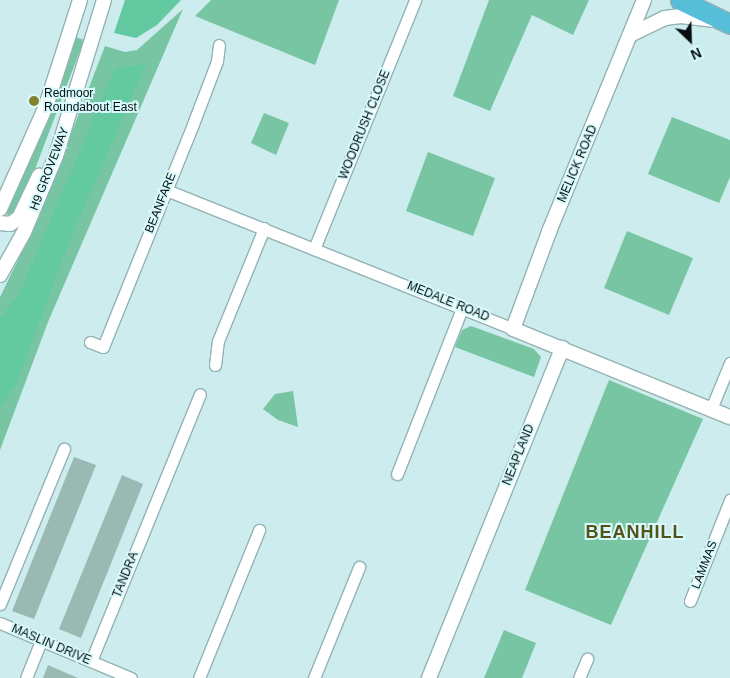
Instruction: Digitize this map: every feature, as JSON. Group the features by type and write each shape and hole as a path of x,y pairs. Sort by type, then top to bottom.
{"highway":[{"path":"680,0 729,24"}],"street":[{"name":"H9 GROVEWAY","path":"0,275 24,232 56,156 104,0"},
{"name":"WOODRUSH CLOSE","path":"314,249 415,0"},
{"name":"MELICK ROAD","path":"513,329 644,0"},
{"path":"0,210 5,194 46,106 79,2"},
{"path":"630,35 655,21 672,16 729,24"},
{"name":"BEANFARE","path":"90,342 107,348 217,61 219,45"},
{"path":"0,223 10,224 19,218 42,171 56,156"},
{"name":"MEDALE ROAD","path":"166,190 730,417"},
{"path":"215,365 218,341 264,228"},
{"path":"397,474 462,308"},
{"name":"NEAPLAND","path":"429,678 562,348"},
{"path":"711,409 730,363"},
{"name":"TANDRA","path":"91,661 200,394"},
{"path":"0,604 64,449"},
{"name":"LAMMAS","path":"690,601 730,500"},
{"path":"199,678 259,530"},
{"path":"314,678 359,567"},
{"name":"MASLIN DRIVE","path":"0,623 130,678"},
{"path":"26,678 41,641"},
{"path":"579,678 587,659"}],"green space":[{"path":"125,0 181,0 157,25 136,38 114,33"},
{"path":"211,0 339,0 315,65 195,16"},
{"path":"489,0 589,0 573,35 532,15 490,111 453,96"},
{"path":"183,9 48,322 0,450 0,297 39,217 105,46 125,52 137,50"},
{"path":"76,37 84,40 26,193 11,216 5,213 33,153"},
{"path":"146,64 70,240 17,382 0,409 0,318 19,294 115,68"},
{"path":"264,113 289,123 276,155 251,143"},
{"path":"672,117 730,140 730,177 719,203 648,174"},
{"path":"428,152 495,178 473,236 406,211"},
{"path":"627,231 693,258 669,315 604,288"},
{"path":"471,326 534,349 541,357 534,377 455,347 462,330"},
{"path":"609,380 703,419 611,625 525,590"},
{"path":"293,391 298,427 278,420 263,409 275,394"},
{"path":"504,630 536,643 522,678 484,678"}],"building":[{"path":"74,457 96,465 34,619 12,611"},
{"path":"122,475 143,484 81,638 59,629"},
{"path":"48,665 78,678 43,678"}],"place":[{"name":"Redmoor Roundabout East","path":"34,101"}],"district":[{"name":"BEANHILL","path":"635,532"}]}
